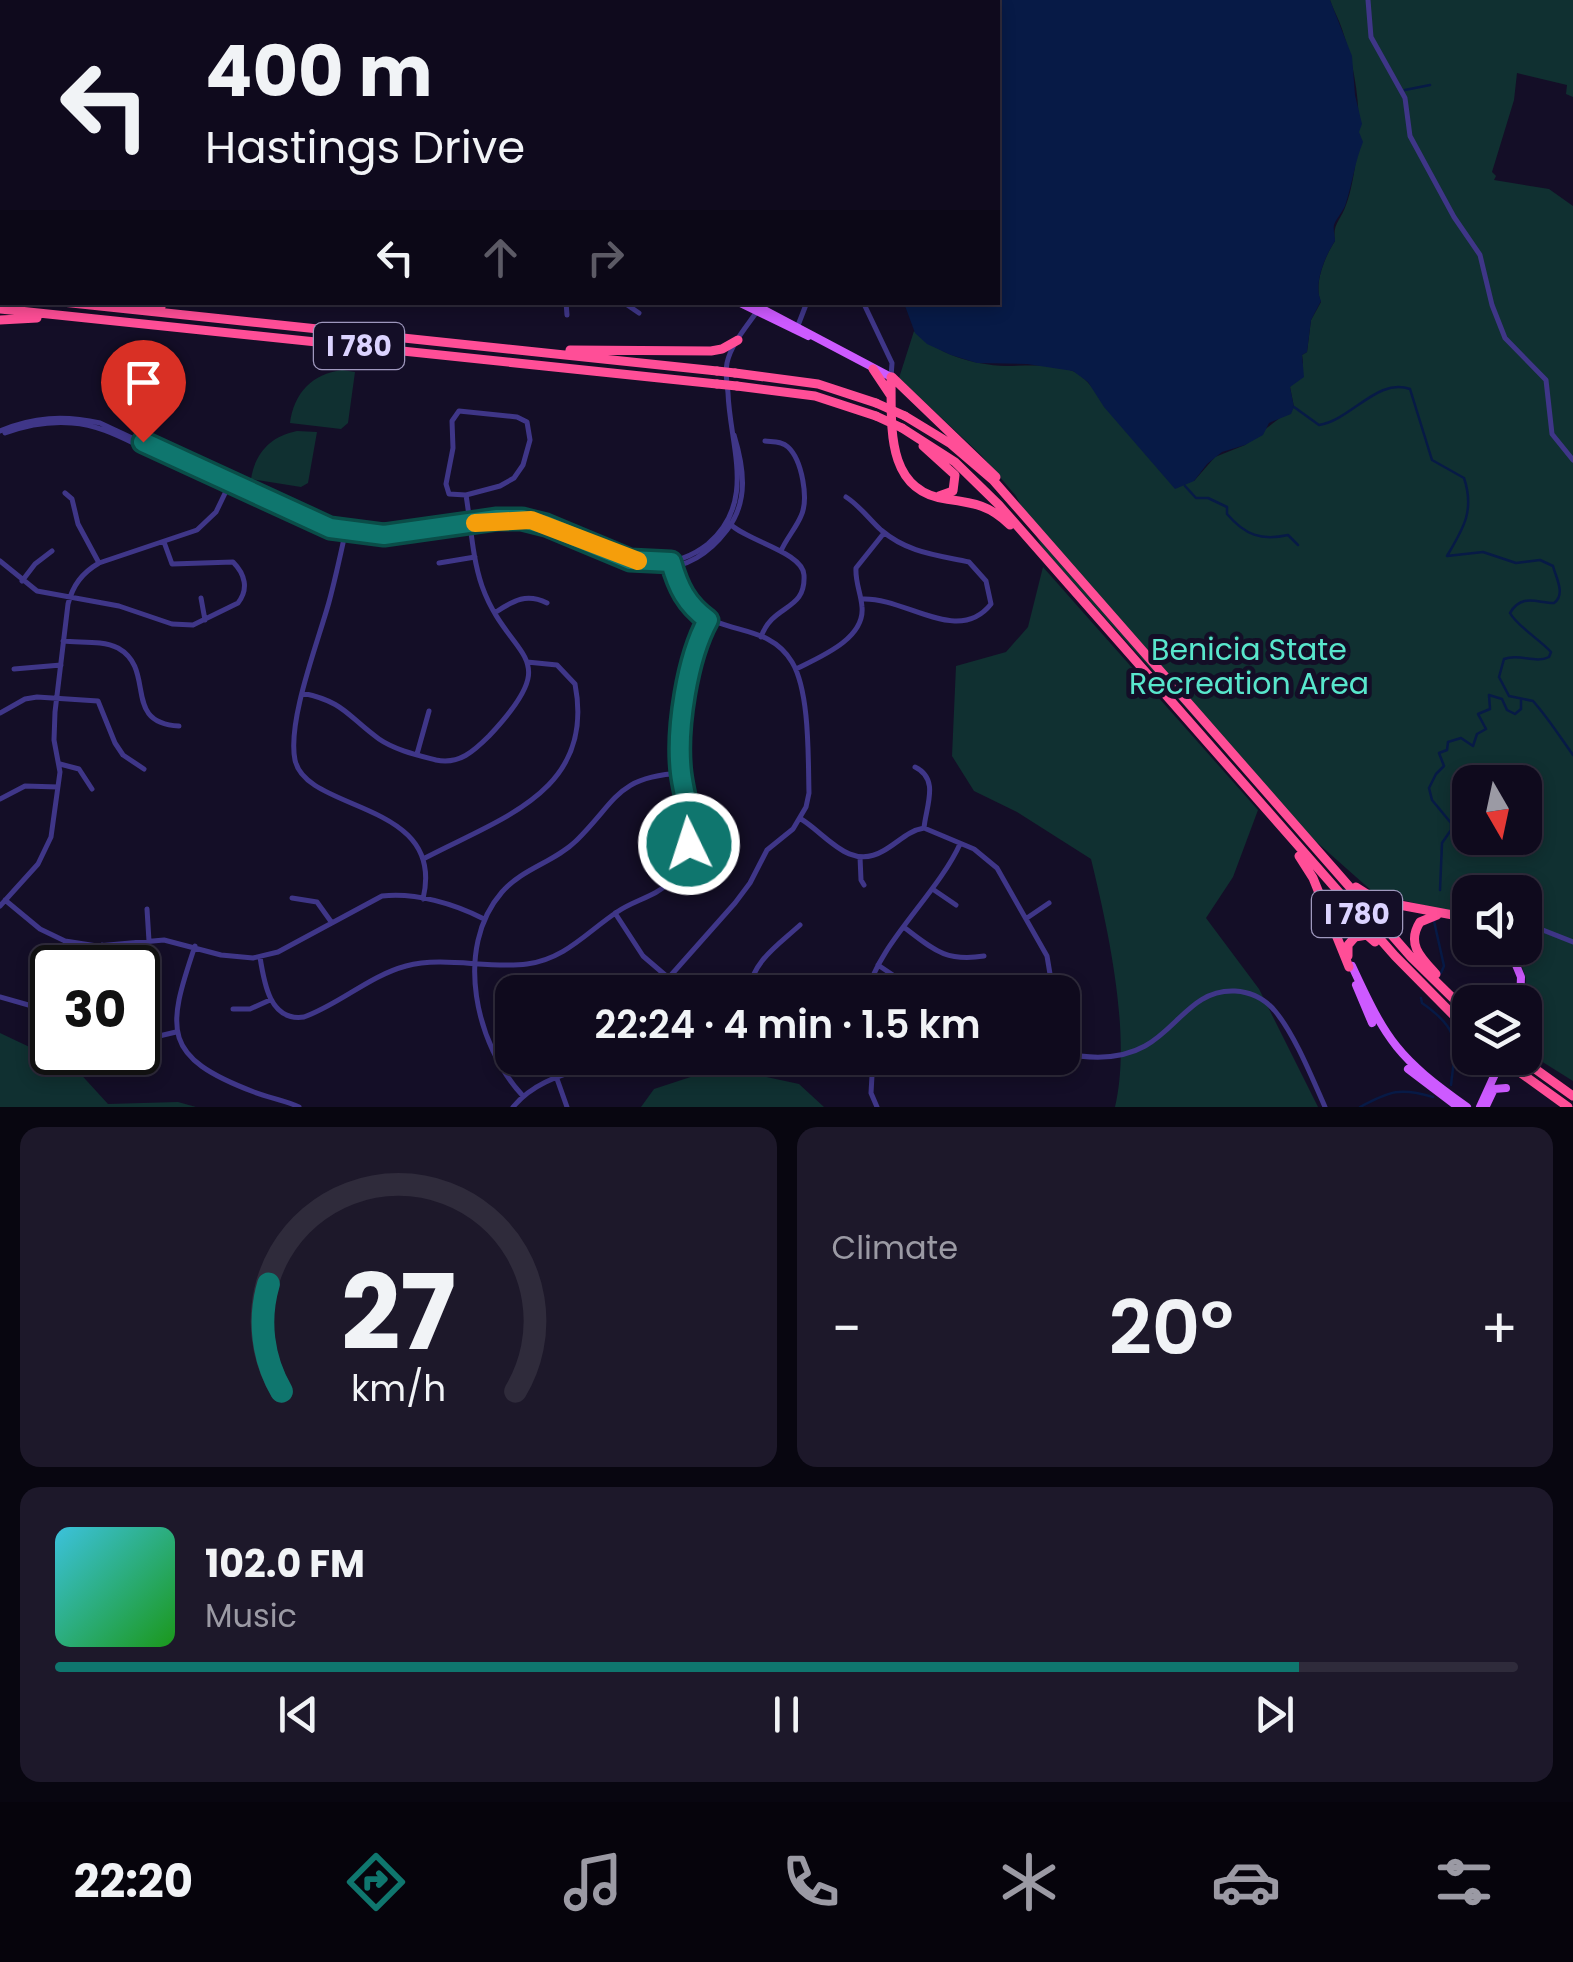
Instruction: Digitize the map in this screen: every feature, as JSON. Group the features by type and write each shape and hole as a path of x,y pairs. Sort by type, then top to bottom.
{"highway":[{"name":"I 780","path":"90,305 818,384 876,402 905,416 972,461 1024,515 1411,957 1452,997"},
{"path":"150,305 212,318"},
{"name":"I 780","path":"0,308 815,396 902,428 975,480 1394,956 1452,1015"},
{"path":"0,320 112,320"},
{"path":"492,348 711,350 738,340"},
{"path":"711,350 727,360"},
{"path":"873,370 892,397"},
{"path":"891,377 892,438 898,466 910,481 934,496 988,507 1055,568"},
{"path":"891,377 986,465 1024,515"},
{"path":"902,428 955,475 953,490 945,496 934,496"},
{"path":"1268,813 1310,870 1351,966"},
{"path":"1294,822 1369,897 1390,905 1452,916"},
{"path":"1452,916 1426,918 1416,928 1414,943 1420,957 1452,994"},
{"path":"1351,966 1347,951 1351,940 1361,935 1371,938 1437,1005 1449,1012"},
{"path":"1542,1074 1573,1096"},
{"path":"1524,1075 1568,1107"}],"main road":[{"path":"746,305 891,377"},
{"path":"752,305 758,310"},
{"path":"1351,966 1366,1010 1393,1053 1416,1077 1458,1107"},
{"path":"1351,966 1375,1018 1394,1047 1414,1068 1467,1107"},
{"path":"1484,1107 1495,1075"},
{"path":"1484,1107 1494,1088 1506,1088"}],"street":[{"path":"1368,0 1371,36 1405,98 1410,136 1454,217 1480,255 1505,338 1546,380 1552,434 1573,460"},
{"path":"566,305 566,315"},
{"path":"627,305 638,313"},
{"path":"797,328 807,305"},
{"path":"864,305 893,368 891,377"},
{"path":"0,432 41,418 86,420 120,430 230,485 345,534 384,535 471,526 497,519 531,520 630,560 672,565 703,553 729,524 740,504 744,473 728,413 727,360 758,310"},
{"path":"873,370 884,368 887,353"},
{"path":"455,413 521,418 528,422 530,440 518,474 506,484 466,495 452,496 446,490 455,413"},
{"path":"765,441 789,448 804,495 802,516 780,551"},
{"path":"230,485 205,525 99,563 77,582 70,598 56,699 54,740 60,764 54,823 43,857 2,903 54,938 102,945 164,940 231,956 260,958 382,896 452,906 484,919"},
{"path":"65,493 72,499 78,524 99,563"},
{"path":"302,693 336,703 385,742 449,761 475,750 523,695 527,662 482,587 466,495"},
{"path":"846,497 884,533 932,557 970,562 986,580 990,604 974,620 955,623 895,604 862,599"},
{"path":"729,524 755,542 795,558 802,566 803,589 796,603 770,618 761,637"},
{"path":"796,669 834,649 860,624 862,599 856,568 884,533"},
{"path":"345,534 302,693 295,753 302,775 313,785 373,812 416,845 425,858 428,877 424,900"},
{"path":"0,561 36,592 119,606 172,624 192,625 238,603 244,588 242,571 230,561 172,564 164,542"},
{"path":"22,582 35,564 52,551"},
{"path":"439,563 475,557"},
{"path":"670,975 743,893 767,850 790,833 800,818 809,788 802,689 796,669 780,648 761,637 708,620 689,604 672,565"},
{"path":"201,598 206,620"},
{"path":"496,612 520,599 537,598 547,604"},
{"path":"260,958 270,1000 283,1013 304,1017 405,966 530,964 556,956 614,914 665,887 681,868 689,844 690,819 681,773 688,672 708,620"},
{"path":"64,641 108,644 124,653 135,666 145,711 157,722 180,726"},
{"path":"425,858 541,796 565,766 576,728 575,684 557,665 527,662"},
{"path":"14,669 61,665"},
{"path":"0,713 25,700 98,701 123,755 144,768"},
{"path":"417,754 430,711"},
{"path":"60,764 80,769 92,788"},
{"path":"915,767 926,776 931,790 924,828"},
{"path":"523,1096 492,1050 477,993 478,936 484,919 496,898 514,880 576,841 627,786 650,776 681,773"},
{"path":"0,799 26,786 58,787"},
{"path":"800,818 838,849 860,857 882,852 913,830 924,828 991,860 1049,961 1047,975"},
{"path":"874,975 934,890 960,844"},
{"path":"860,857 864,885"},
{"path":"934,890 956,905"},
{"path":"292,898 318,902 332,923"},
{"path":"1027,918 1050,904"},
{"path":"147,908 149,941"},
{"path":"614,914 638,951 664,975"},
{"path":"753,975 761,960 800,925"},
{"path":"905,928 946,956 984,956"},
{"path":"1542,929 1573,942"},
{"path":"195,946 176,1006 176,1032 204,1068 299,1107"},
{"path":"878,965 893,975"},
{"path":"1080,1056 1098,1058 1135,1051 1159,1038 1199,1000 1215,992 1248,992 1278,1014 1325,1107"},
{"path":"0,997 30,1005"},
{"path":"233,1009 250,1010 270,1000"},
{"path":"160,1035 176,1032"},
{"path":"513,1107 535,1086 559,1075"},
{"path":"871,1075 871,1093 877,1107"},
{"path":"556,1076 567,1107"}],"green space":[{"name":"Benicia State Recreation Area","path":"1330,0 1573,0 1573,97 1566,94 1567,85 1517,73 1514,100 1492,172 1494,180 1549,189 1573,206 1573,1081 1542,1062 1542,985 1526,985 1521,965 1542,965 1542,875 1452,875 1452,913 1373,892 1268,799 1043,549 1016,496 981,455 899,378 914,331 934,346 968,361 1067,369 1088,383 1134,437 1194,481 1215,457 1245,445 1294,407 1290,387 1303,363 1311,320 1321,302 1319,279 1349,194 1358,143 1354,77"},
{"path":"342,370 355,372 348,423 341,429 290,423 306,387 322,376"},
{"path":"297,431 317,432 308,483 301,487 251,479 256,461 266,447"},
{"path":"1043,567 1258,810 1233,877 1206,918 1259,989 1318,1107 1115,1107 1121,1048 1116,983 1091,859 1017,812 974,791 952,756 956,666 1006,652 1028,627"},
{"path":"0,1033 30,1047 30,1075 81,1075 108,1104 178,1102 196,1107 0,1107"},
{"path":"697,1075 758,1075 799,1084 824,1107 641,1107 654,1089"}],"water":[{"path":"1000,0 1330,0 1352,56 1363,142 1345,206 1334,225 1335,241 1321,271 1321,301 1311,320 1307,352 1302,355 1304,377 1290,387 1294,407 1291,414 1269,423 1263,435 1245,445 1222,452 1194,481 1175,489 1104,407 1088,382 1073,371 1027,364 977,363 927,344 915,333 905,305 1000,305"}],"waterway":[{"path":"1405,90 1430,85"},
{"path":"1294,407 1319,425 1387,389 1410,389 1432,460 1464,478 1467,490 1466,519 1447,556 1483,552 1516,563 1540,560 1553,566 1558,599 1554,603 1525,601 1510,613 1551,652 1549,657 1504,659 1499,677 1509,696 1533,701 1573,755"},
{"path":"1185,486 1196,498 1208,498 1227,507 1227,514 1247,531 1262,537 1288,535 1298,545"},
{"path":"1440,890 1442,843 1451,823 1432,800 1429,788 1444,766 1439,753 1447,750 1448,742 1461,738 1473,746 1477,734 1486,729 1478,714 1490,709 1489,695 1502,699 1507,710 1515,714 1521,709 1521,700"},
{"path":"1434,921 1444,966 1441,973"},
{"path":"1421,998 1450,1029 1454,1047 1451,1085"},
{"path":"1360,1107 1395,1092 1433,1097"}],"slow traffic":[{"path":"475,523 531,520 638,561"}],"route":[{"path":"143,442 330,528 384,535 522,519 630,560 671,562 689,604 708,620 690,662 682,738 681,773 690,807 689,844"}]}
